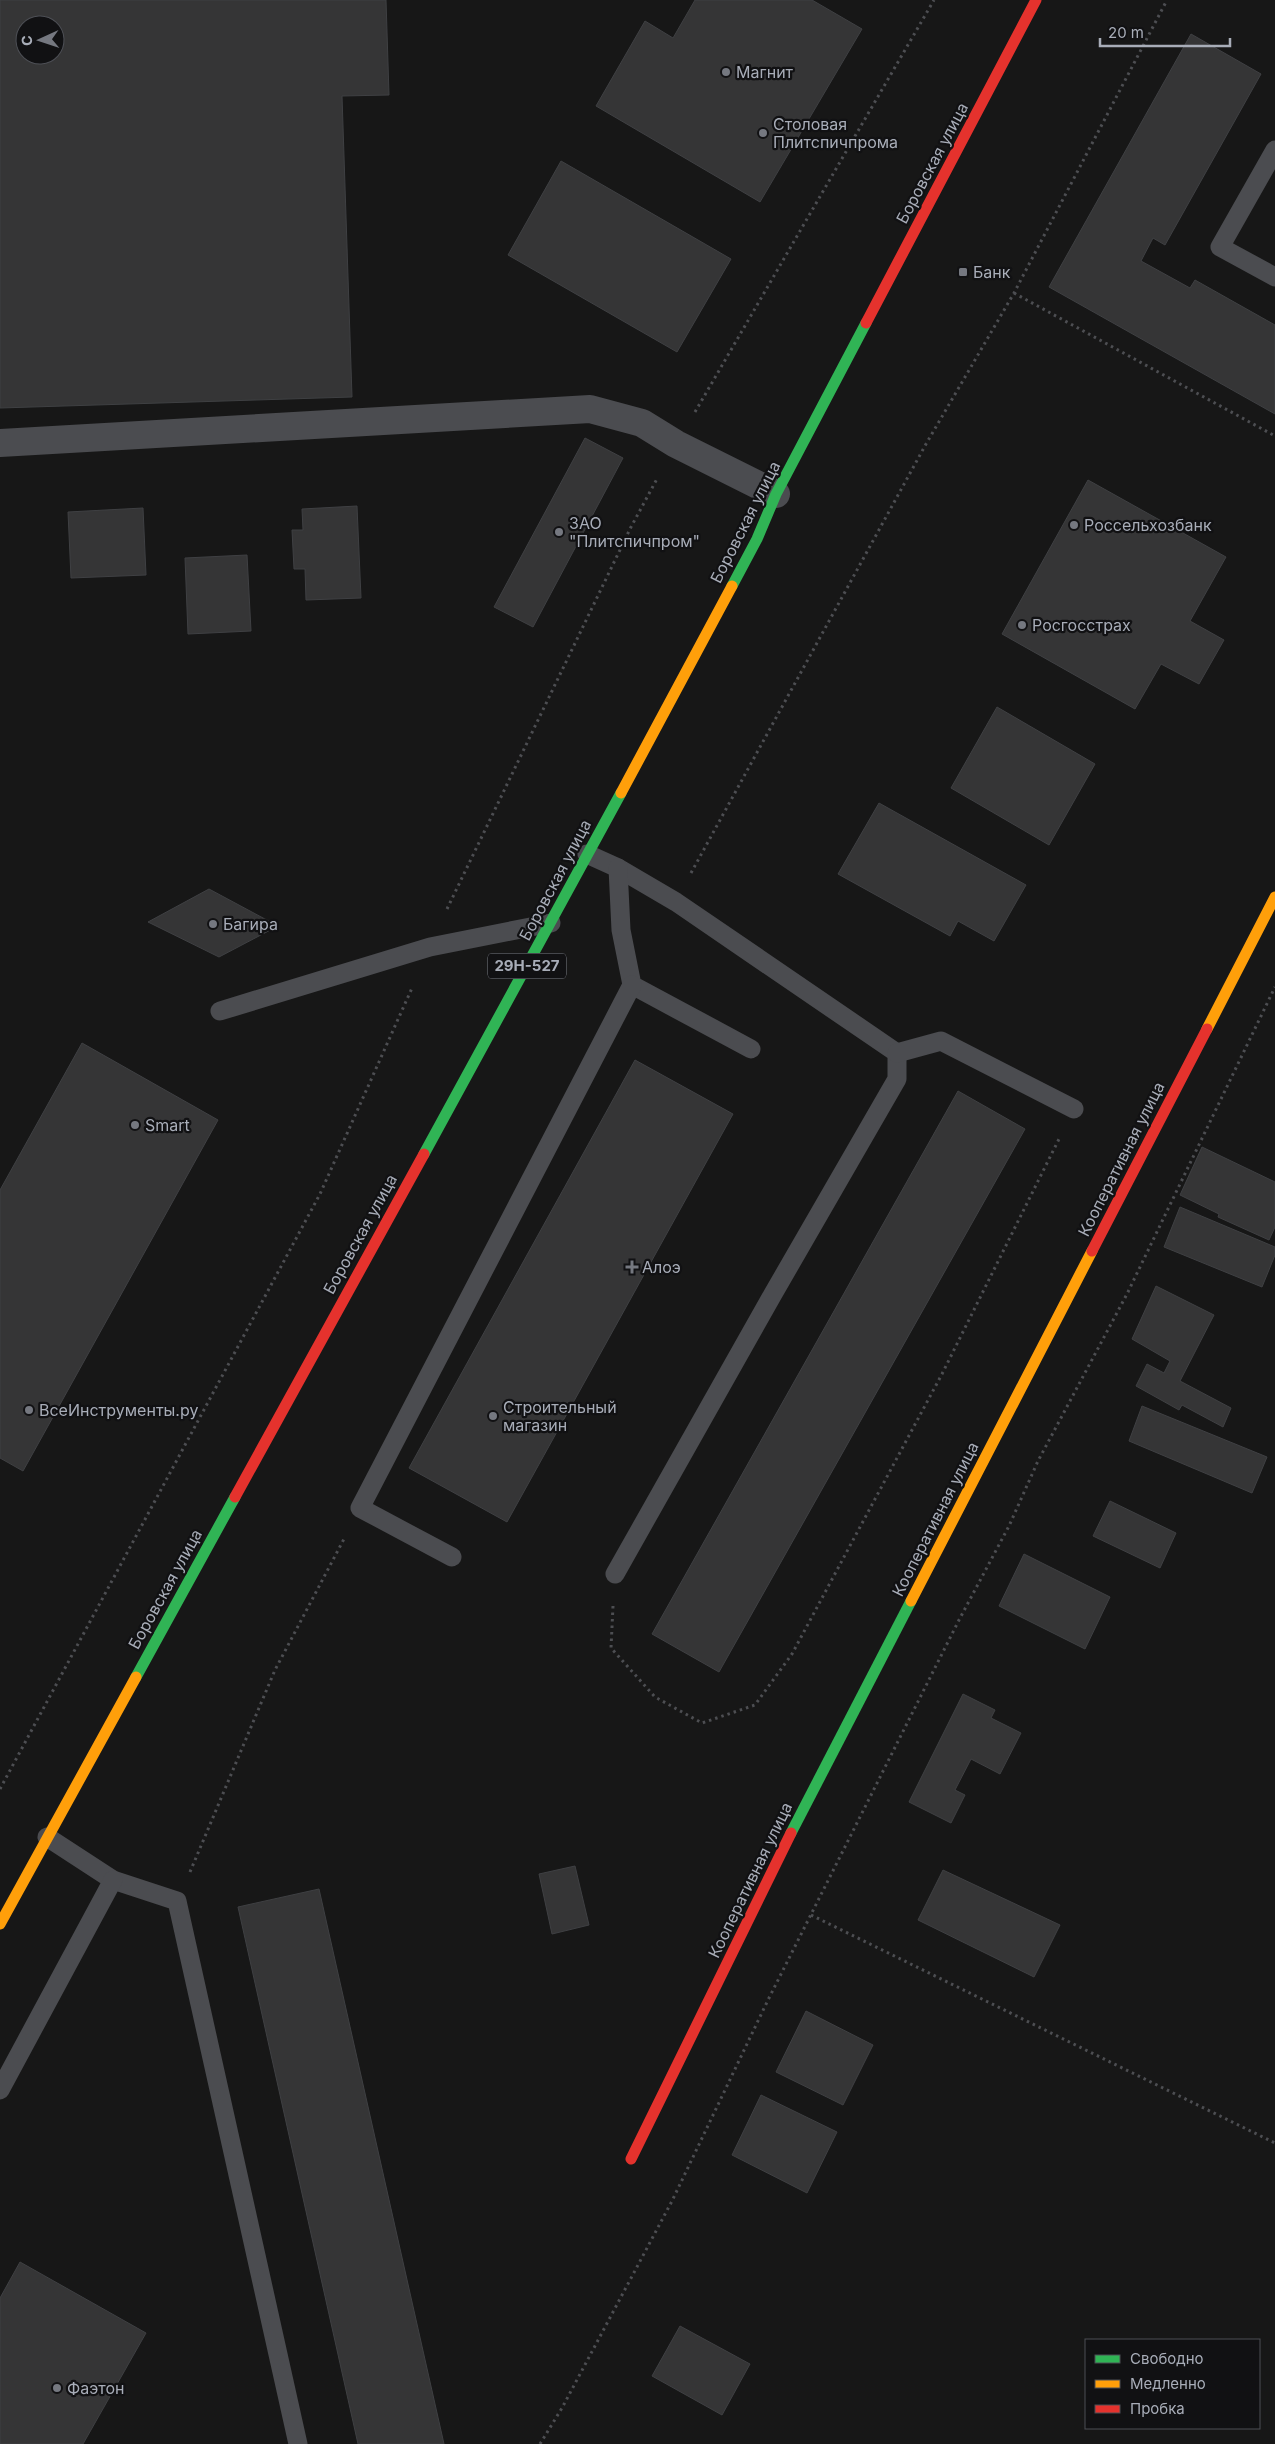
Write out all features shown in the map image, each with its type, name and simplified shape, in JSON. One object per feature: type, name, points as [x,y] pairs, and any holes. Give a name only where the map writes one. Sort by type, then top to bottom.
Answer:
[{"type":"main road","name":"Боровская улица","points":[[0,1924],[551,923],[757,539],[776,494],[1036,0]]},
{"type":"main road","name":"Кооперативная улица","points":[[631,2159],[781,1853],[1275,898]]},
{"type":"street","points":[[0,443],[590,409],[642,423],[676,444],[776,494]]},
{"type":"lane","points":[[1275,150],[1220,247],[1275,277]]},
{"type":"lane","points":[[587,854],[618,868],[676,902],[897,1053],[941,1041],[1074,1109]]},
{"type":"lane","points":[[452,1557],[360,1508],[632,985],[621,930],[618,868]]},
{"type":"lane","points":[[220,1011],[430,947],[551,923]]},
{"type":"lane","points":[[632,985],[751,1049]]},
{"type":"lane","points":[[615,1574],[897,1078],[897,1053]]},
{"type":"lane","points":[[47,1837],[112,1880],[177,1901],[298,2444]]},
{"type":"lane","points":[[0,2090],[112,1880]]},
{"type":"path","points":[[0,1789],[320,1194],[430,947],[631,527],[676,444],[934,0]]},
{"type":"path","points":[[676,902],[926,444],[1014,293],[1167,0]]},
{"type":"path","points":[[1014,293],[1275,436]]},
{"type":"path","points":[[540,2444],[672,2200],[811,1916],[955,1629],[1009,1526],[1038,1462],[1127,1294],[1275,987]]},
{"type":"path","points":[[615,1574],[611,1648],[655,1697],[702,1723],[755,1705],[802,1637],[942,1374],[1074,1109]]},
{"type":"path","points":[[177,1901],[275,1670],[360,1508]]},
{"type":"path","points":[[811,1916],[1275,2143]]},
{"type":"building","points":[[0,0],[386,0],[389,95],[342,96],[352,397],[0,408]]},
{"type":"building","name":"Магнит","points":[[695,0],[812,0],[862,29],[760,202],[596,106],[645,21],[673,38]]},
{"type":"building","points":[[1191,34],[1261,74],[1165,245],[1153,238],[1141,261],[1190,288],[1195,280],[1275,325],[1275,414],[1049,287]]},
{"type":"building","points":[[561,161],[731,259],[677,352],[508,255]]},
{"type":"building","name":"ЗАО \"Плитспичпром\"","points":[[585,438],[623,458],[533,627],[494,607]]},
{"type":"building","points":[[1088,480],[1226,557],[1190,621],[1224,640],[1199,684],[1161,664],[1135,709],[1002,634]]},
{"type":"building","points":[[357,506],[361,598],[306,600],[305,569],[294,569],[292,530],[303,530],[302,509]]},
{"type":"building","points":[[143,508],[146,575],[71,578],[68,512]]},
{"type":"building","points":[[247,555],[251,631],[188,634],[185,558]]},
{"type":"building","points":[[997,707],[1095,764],[1049,845],[951,788]]},
{"type":"building","points":[[879,803],[1026,885],[994,941],[958,921],[950,936],[838,874]]},
{"type":"building","name":"Багира","points":[[209,889],[278,926],[219,957],[148,922]]},
{"type":"building","points":[[82,1043],[218,1120],[23,1471],[0,1458],[0,1190]]},
{"type":"building","points":[[635,1060],[733,1114],[507,1522],[409,1468]]},
{"type":"building","points":[[958,1091],[1025,1129],[719,1672],[652,1634]]},
{"type":"building","points":[[1202,1147],[1275,1182],[1275,1227],[1269,1240],[1218,1217],[1219,1214],[1180,1195]]},
{"type":"building","points":[[1180,1207],[1275,1247],[1275,1255],[1262,1287],[1164,1247]]},
{"type":"building","points":[[1156,1286],[1214,1315],[1180,1381],[1231,1408],[1223,1427],[1182,1405],[1179,1410],[1136,1386],[1147,1364],[1164,1373],[1170,1361],[1132,1339]]},
{"type":"building","points":[[1142,1406],[1267,1457],[1252,1493],[1129,1441]]},
{"type":"building","points":[[1110,1501],[1176,1533],[1160,1568],[1093,1536]]},
{"type":"building","points":[[1024,1554],[1110,1597],[1085,1649],[999,1606]]},
{"type":"building","points":[[963,1694],[995,1710],[991,1718],[1021,1733],[1000,1774],[971,1759],[955,1790],[965,1795],[951,1823],[909,1802]]},
{"type":"building","points":[[575,1866],[589,1925],[552,1934],[539,1874]]},
{"type":"building","points":[[943,1870],[1060,1925],[1034,1977],[918,1920]]},
{"type":"building","points":[[319,1889],[444,2444],[358,2444],[238,1907]]},
{"type":"building","points":[[806,2011],[873,2045],[843,2105],[776,2072]]},
{"type":"building","points":[[761,2095],[837,2132],[807,2193],[732,2155]]},
{"type":"building","name":"Фаэтон","points":[[20,2262],[146,2333],[83,2444],[0,2444],[0,2298]]},
{"type":"building","points":[[680,2326],[750,2364],[722,2415],[652,2376]]},
{"type":"traffic: fast","points":[[732,586],[757,539],[776,494],[866,323]]},
{"type":"traffic: fast","points":[[424,1154],[621,793]]},
{"type":"traffic: fast","points":[[136,1677],[235,1497]]},
{"type":"traffic: fast","points":[[791,1833],[911,1601]]},
{"type":"traffic: slow","points":[[621,793],[732,586]]},
{"type":"traffic: slow","points":[[1207,1029],[1275,897]]},
{"type":"traffic: slow","points":[[911,1601],[1092,1251]]},
{"type":"traffic: slow","points":[[0,1924],[136,1677]]},
{"type":"traffic: jam","points":[[866,323],[1036,0]]},
{"type":"traffic: jam","points":[[1092,1251],[1207,1029]]},
{"type":"traffic: jam","points":[[235,1497],[424,1154]]},
{"type":"traffic: jam","points":[[631,2159],[791,1833]]},
{"type":"place","name":"Магнит","points":[[726,72]]},
{"type":"place","name":"Столовая Плитспичпрома","points":[[763,133]]},
{"type":"place","name":"Банк","points":[[963,272]]},
{"type":"place","name":"Россельхозбанк","points":[[1074,525]]},
{"type":"place","name":"ЗАО \"Плитспичпром\"","points":[[559,532]]},
{"type":"place","name":"Росгосстрах","points":[[1022,625]]},
{"type":"place","name":"Багира","points":[[213,924]]},
{"type":"place","name":"Smart","points":[[135,1125]]},
{"type":"place","name":"Алоэ","points":[[632,1267]]},
{"type":"place","name":"ВсеИнструменты.ру","points":[[29,1410]]},
{"type":"place","name":"Строительный магазин","points":[[493,1416]]},
{"type":"place","name":"Фаэтон","points":[[57,2388]]}]
